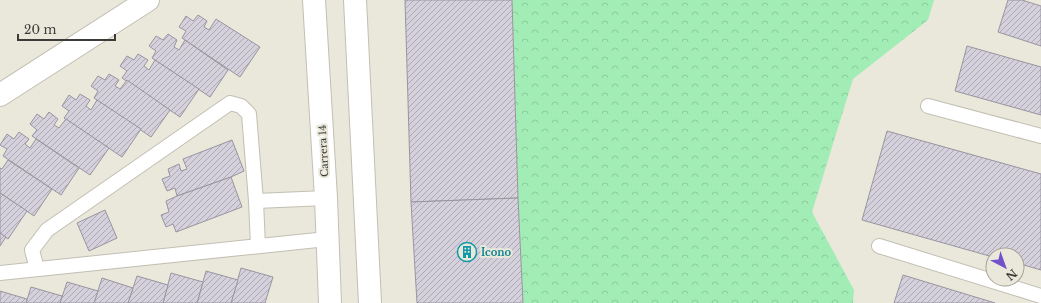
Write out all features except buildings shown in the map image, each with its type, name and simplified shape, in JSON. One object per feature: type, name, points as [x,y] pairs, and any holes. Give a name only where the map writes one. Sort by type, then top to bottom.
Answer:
[{"type":"main road","points":[[0,96],[148,0]]},
{"type":"main road","name":"Carrera 14","points":[[314,0],[326,198],[330,303]]},
{"type":"main road","points":[[355,0],[370,303]]},
{"type":"lane","points":[[37,269],[32,250],[47,230],[230,103],[241,106],[248,114],[256,201],[258,246]]},
{"type":"lane","points":[[928,106],[1041,136]]},
{"type":"lane","points":[[256,201],[326,198]]},
{"type":"lane","points":[[0,273],[327,239]]},
{"type":"lane","points":[[879,246],[1041,296]]},
{"type":"green space","points":[[512,0],[934,0],[928,20],[853,79],[812,212],[854,290],[853,303],[523,303]]},
{"type":"place","name":"Icono","points":[[467,252]]}]
